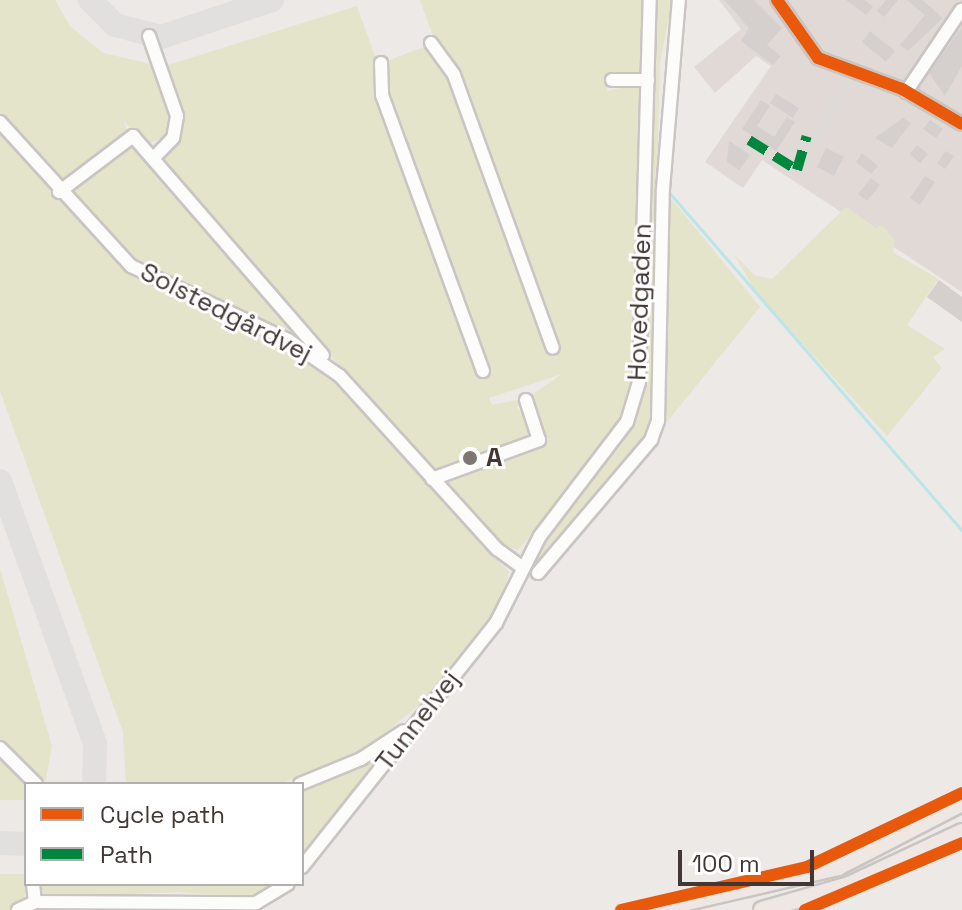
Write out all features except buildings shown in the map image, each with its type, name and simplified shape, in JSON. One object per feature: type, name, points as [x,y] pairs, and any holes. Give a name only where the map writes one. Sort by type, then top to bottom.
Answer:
[{"type":"main road","points":[[653,910],[698,907],[838,867],[962,803]]},
{"type":"main road","points":[[762,910],[849,885],[962,832]]},
{"type":"street","name":"Hovedgaden","points":[[523,568],[616,441],[634,404],[650,0]]},
{"type":"street","points":[[538,573],[651,440],[658,421],[664,160],[679,0]]},
{"type":"street","points":[[777,0],[818,58],[906,92],[962,124]]},
{"type":"street","points":[[906,92],[962,11],[949,0]]},
{"type":"street","points":[[149,36],[177,116],[173,138],[154,158]]},
{"type":"street","points":[[431,43],[454,75],[553,348]]},
{"type":"street","points":[[381,63],[382,95],[483,371]]},
{"type":"street","points":[[612,80],[648,80]]},
{"type":"street","name":"Solstedgårdvej","points":[[0,122],[59,192],[139,272],[288,340],[340,376],[432,479],[523,568]]},
{"type":"street","points":[[59,192],[122,138],[133,136],[340,376]]},
{"type":"street","points":[[432,479],[539,440],[526,400]]},
{"type":"street","name":"Tunnelvej","points":[[304,864],[410,727],[496,623],[523,568]]},
{"type":"street","points":[[304,782],[361,759],[410,727]]},
{"type":"street","points":[[0,748],[34,782]]},
{"type":"street","points":[[33,886],[35,902]]},
{"type":"street","points":[[18,910],[35,902],[256,903],[285,886]]},
{"type":"shaded area","points":[[719,0],[962,0],[962,292],[762,160],[743,188],[705,162],[771,66],[756,56],[715,93],[694,67],[741,29]]},
{"type":"shaded area","points":[[843,76],[853,80],[823,139],[813,134]]},
{"type":"green space","points":[[0,0],[55,0],[70,26],[103,53],[160,66],[173,110],[169,135],[145,145],[124,121],[128,134],[64,185],[0,117]]},
{"type":"green space","points":[[420,0],[642,0],[643,79],[609,78],[607,91],[643,83],[629,401],[614,438],[518,550],[497,543],[439,482],[542,441],[527,398],[562,374],[489,398],[492,405],[522,399],[517,408],[530,419],[531,440],[433,473],[160,160],[180,122],[168,65],[357,6],[377,62],[379,96],[478,373],[485,371],[385,88],[384,62],[429,45],[451,76],[547,348],[556,347],[458,75],[435,42]]},
{"type":"green space","points":[[653,0],[672,0],[660,63],[650,428],[531,573],[533,581],[527,575],[548,534],[635,416]]},
{"type":"green space","points":[[0,129],[112,256],[183,300],[289,345],[332,375],[509,572],[498,610],[428,698],[359,754],[284,782],[126,782],[123,732],[0,391]]},
{"type":"green space","points":[[133,139],[317,352],[137,265],[63,192]]},
{"type":"green space","points":[[669,196],[760,307],[658,433],[663,410]]},
{"type":"green space","points":[[846,207],[876,228],[882,225],[895,240],[893,252],[938,279],[907,325],[945,349],[933,357],[942,368],[887,436],[755,291],[734,254],[754,275],[772,279]]},
{"type":"green space","points":[[0,569],[52,746],[45,782],[0,744]]},
{"type":"green space","points":[[393,742],[304,857],[304,787]]},
{"type":"green space","points":[[0,752],[30,782],[24,782],[24,800],[0,800]]},
{"type":"green space","points":[[0,874],[24,874],[24,886],[27,886],[23,900],[9,910],[0,910]]},
{"type":"green space","points":[[38,886],[277,886],[254,898],[179,892],[43,898]]},
{"type":"waterway","points":[[667,190],[962,530]]},
{"type":"taxiway","points":[[90,0],[115,25],[161,37],[272,0]]},
{"type":"taxiway","points":[[0,481],[95,744],[94,782]]},
{"type":"taxiway","points":[[0,843],[24,844]]},
{"type":"marked path","points":[[749,140],[797,170],[807,136]]},
{"type":"cycle path","points":[[777,0],[818,58],[902,89],[962,124]]},
{"type":"cycle path","points":[[621,910],[807,867],[962,793]]},
{"type":"cycle path","points":[[805,910],[962,843]]},
{"type":"place","name":"A","points":[[470,458]]}]
